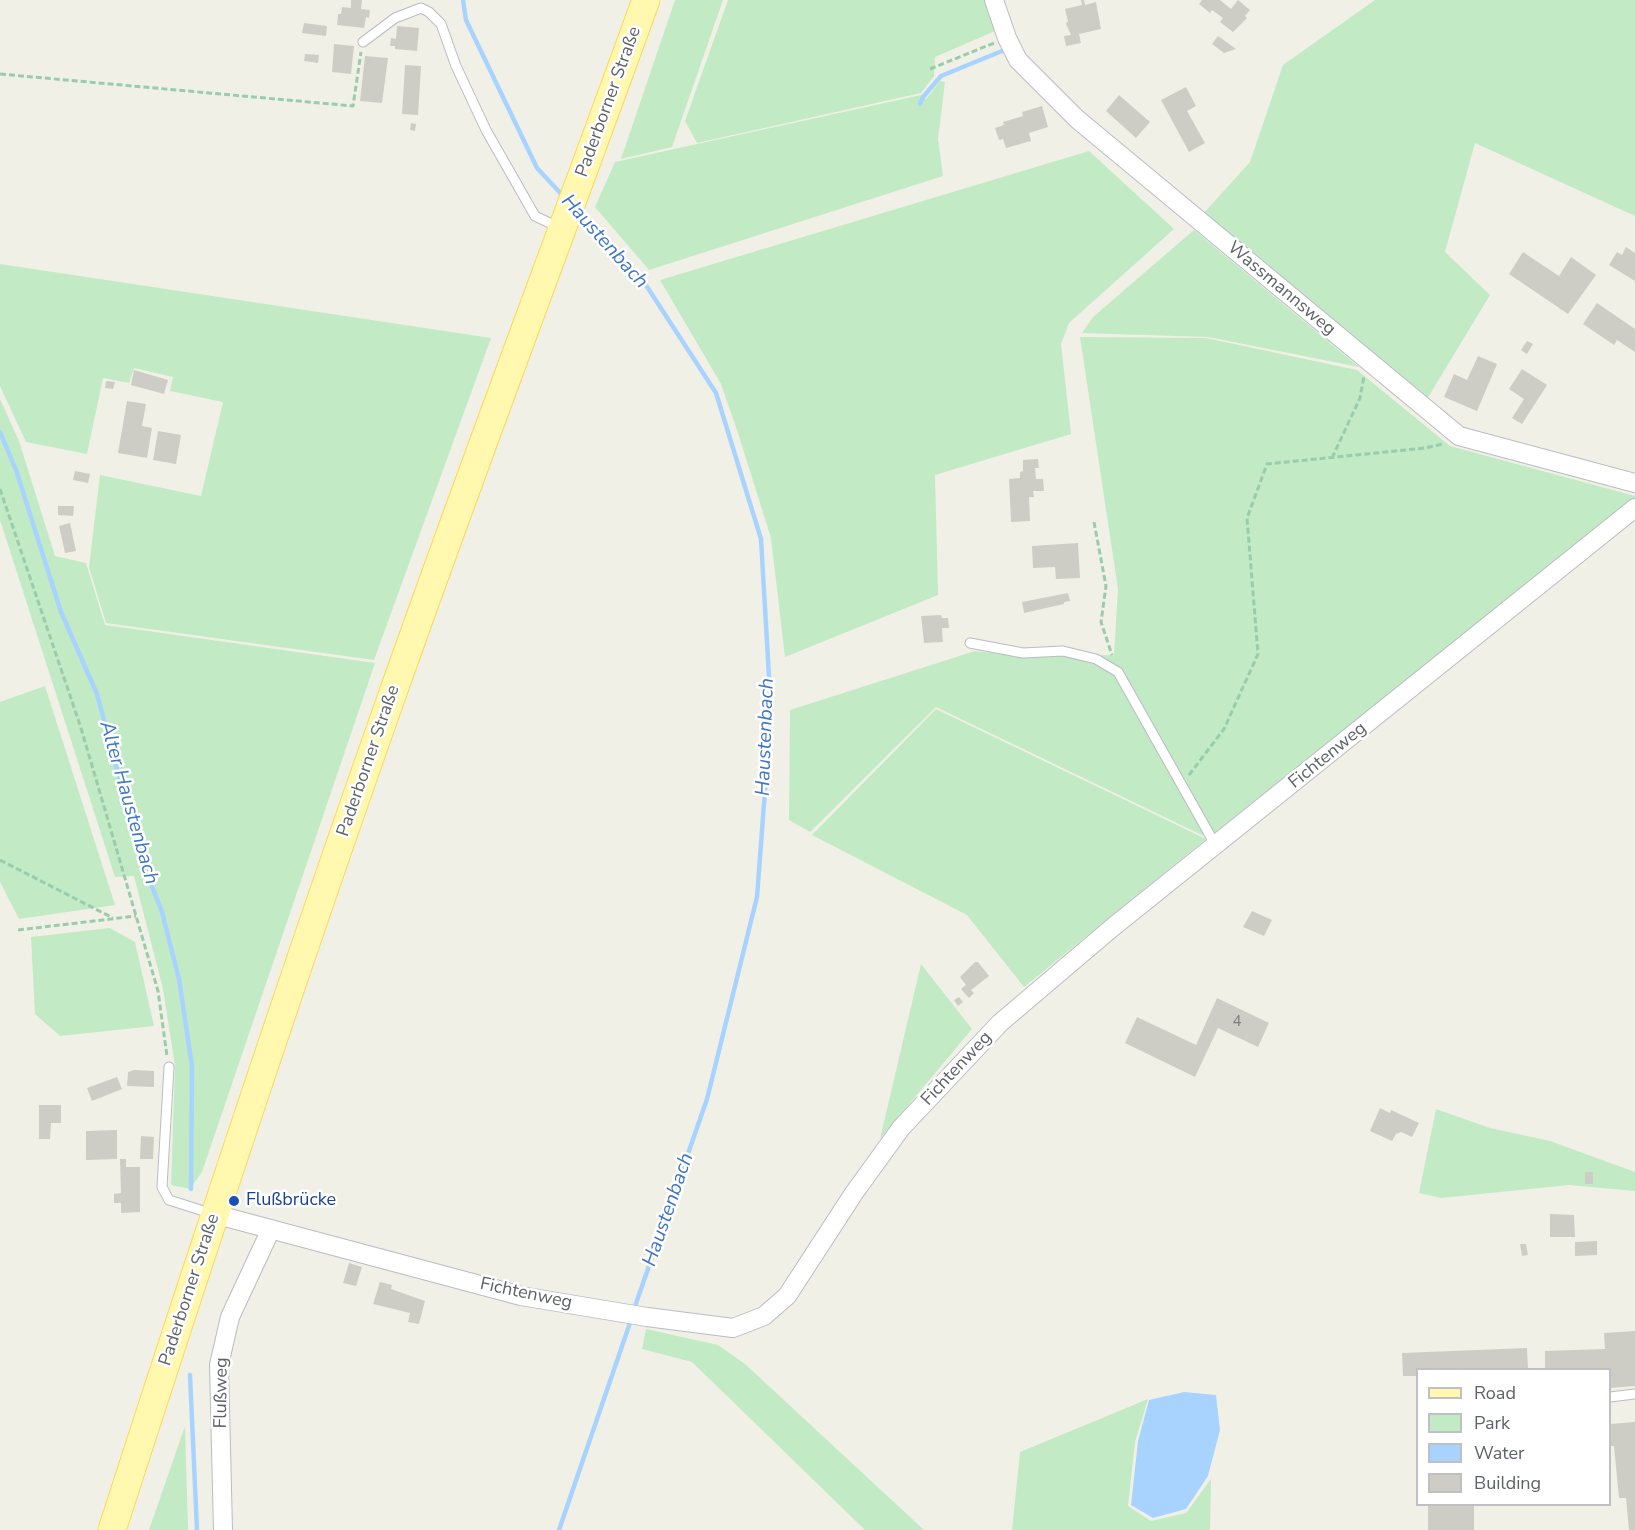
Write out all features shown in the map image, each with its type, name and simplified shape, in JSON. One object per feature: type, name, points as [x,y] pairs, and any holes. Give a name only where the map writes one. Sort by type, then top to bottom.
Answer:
[{"type":"main road","name":"Paderborner Straße","points":[[112,1530],[214,1214],[387,707],[491,417],[646,0]]},
{"type":"street","name":"Wassmannsweg","points":[[994,0],[1007,38],[1018,60],[1077,119],[1459,436],[1635,483]]},
{"type":"street","name":"Fichtenweg","points":[[214,1214],[521,1296],[647,1317],[733,1328],[764,1316],[787,1296],[854,1193],[900,1128],[1000,1023],[1113,927],[1635,508]]},
{"type":"street","name":"Flußweg","points":[[223,1530],[219,1365],[230,1317],[271,1229]]},
{"type":"lane","points":[[363,42],[395,18],[421,8],[429,12],[441,24],[456,66],[486,130],[535,216],[563,227]]},
{"type":"lane","points":[[970,643],[1023,653],[1063,651],[1096,659],[1118,672],[1216,846]]},
{"type":"lane","points":[[169,1067],[162,1187],[170,1200],[214,1214]]},
{"type":"lane","points":[[1611,1397],[1635,1394]]},
{"type":"path","points":[[930,69],[1007,38]]},
{"type":"path","points":[[0,74],[352,106],[363,42]]},
{"type":"path","points":[[1332,458],[1360,398],[1366,360]]},
{"type":"path","points":[[1179,782],[1191,774],[1224,729],[1257,654],[1247,518],[1267,464],[1425,448],[1469,439]]},
{"type":"path","points":[[0,489],[81,728],[158,991],[169,1067]]},
{"type":"path","points":[[1094,522],[1106,586],[1101,622],[1118,672]]},
{"type":"path","points":[[0,860],[113,918]]},
{"type":"path","points":[[18,930],[136,916]]},
{"type":"green space","points":[[675,0],[723,0],[672,147],[621,159]]},
{"type":"green space","points":[[728,0],[985,0],[995,31],[935,57],[934,76],[921,93],[697,143],[685,121]]},
{"type":"green space","points":[[1375,0],[1635,0],[1635,216],[1475,143],[1445,252],[1490,295],[1427,399],[1203,214],[1250,162],[1283,65]]},
{"type":"green space","points":[[940,81],[945,82],[938,139],[943,176],[649,270],[595,207],[615,162],[921,95],[926,99]]},
{"type":"green space","points":[[1089,151],[1174,229],[1069,323],[1061,344],[1071,434],[935,475],[938,595],[785,657],[771,538],[738,433],[721,384],[660,280]]},
{"type":"green space","points":[[1194,230],[1359,367],[1208,337],[1082,333],[1093,317]]},
{"type":"green space","points":[[0,264],[491,338],[374,660],[106,623],[89,567],[100,475],[201,496],[223,402],[170,391],[173,377],[134,368],[129,383],[103,378],[87,454],[26,442],[0,386]]},
{"type":"green space","points":[[1080,337],[1206,338],[1357,370],[1450,446],[1635,496],[1635,498],[1208,838],[936,707],[810,832],[789,820],[790,710],[975,651],[1024,656],[1114,655],[1118,589]]},
{"type":"green space","points":[[0,399],[19,441],[55,556],[86,563],[105,625],[375,663],[202,1172],[190,1189],[171,1185],[175,1066],[163,989],[134,876],[115,877],[0,520]]},
{"type":"green space","points":[[45,686],[115,905],[19,919],[0,882],[0,702]]},
{"type":"green space","points":[[936,709],[1206,839],[1024,987],[967,915],[812,835]]},
{"type":"green space","points":[[110,928],[135,942],[154,1026],[60,1036],[35,1014],[31,937]]},
{"type":"green space","points":[[921,964],[972,1029],[880,1139]]},
{"type":"green space","points":[[1436,1109],[1490,1128],[1550,1141],[1635,1172],[1635,1191],[1569,1185],[1441,1198],[1419,1193]]},
{"type":"green space","points":[[646,1329],[718,1345],[745,1364],[924,1530],[865,1530],[692,1362],[642,1349]]},
{"type":"green space","points":[[1148,1399],[1135,1442],[1128,1506],[1151,1521],[1186,1513],[1211,1479],[1210,1530],[1012,1530],[1020,1452]]},
{"type":"green space","points":[[185,1426],[188,1530],[149,1530]]},
{"type":"water","points":[[1184,1392],[1216,1395],[1220,1430],[1208,1476],[1186,1509],[1153,1518],[1131,1505],[1138,1441],[1149,1400]]},
{"type":"building","points":[[351,0],[362,0],[361,9],[370,10],[364,28],[337,25],[338,14],[341,14],[342,7],[351,8]]},
{"type":"building","points":[[1081,0],[1084,0],[1085,5],[1096,2],[1101,29],[1079,34],[1081,43],[1066,46],[1064,36],[1071,35],[1066,24],[1068,21],[1065,9],[1082,5]]},
{"type":"building","points":[[1202,0],[1220,0],[1231,9],[1238,0],[1250,10],[1245,16],[1247,18],[1233,32],[1220,22],[1223,18],[1212,10],[1210,13],[1199,4]]},
{"type":"building","points":[[304,23],[327,26],[326,36],[302,33]]},
{"type":"building","points":[[397,26],[419,28],[417,51],[395,49],[395,46],[390,46],[391,38],[396,39]]},
{"type":"building","points":[[1218,36],[1236,49],[1224,53],[1212,44]]},
{"type":"building","points":[[334,44],[354,46],[351,74],[332,72]]},
{"type":"building","points":[[305,54],[319,55],[318,63],[304,61]]},
{"type":"building","points":[[365,56],[388,58],[382,103],[360,101]]},
{"type":"building","points":[[405,65],[421,66],[418,115],[402,114]]},
{"type":"building","points":[[1186,87],[1196,106],[1187,111],[1205,143],[1189,152],[1161,100]]},
{"type":"building","points":[[1119,95],[1150,122],[1136,138],[1106,111]]},
{"type":"building","points":[[1042,106],[1048,127],[1029,133],[1031,141],[1006,148],[1003,139],[999,140],[995,128],[1004,125],[1003,122],[1023,116],[1022,112]]},
{"type":"building","points":[[411,123],[416,124],[415,131],[410,130]]},
{"type":"building","points":[[1626,247],[1635,253],[1635,281],[1609,265],[1617,252],[1622,255]]},
{"type":"building","points":[[1523,252],[1559,276],[1571,257],[1596,275],[1568,314],[1509,274]]},
{"type":"building","points":[[1597,303],[1635,329],[1635,352],[1617,340],[1614,345],[1583,324]]},
{"type":"building","points":[[1527,341],[1533,344],[1527,354],[1521,350]]},
{"type":"building","points":[[1478,356],[1497,364],[1477,411],[1444,397],[1454,374],[1467,380]]},
{"type":"building","points":[[1522,369],[1547,385],[1522,424],[1512,418],[1524,399],[1509,389]]},
{"type":"building","points":[[134,370],[168,380],[164,394],[131,385]]},
{"type":"building","points":[[106,381],[115,382],[113,389],[105,388]]},
{"type":"building","points":[[127,401],[146,404],[142,426],[152,428],[147,458],[118,453]]},
{"type":"building","points":[[158,431],[181,435],[176,464],[153,460]]},
{"type":"building","points":[[1038,459],[1039,468],[1035,468],[1036,479],[1043,479],[1044,491],[1033,491],[1034,497],[1029,497],[1030,521],[1011,522],[1009,479],[1020,478],[1020,472],[1023,471],[1023,460]]},
{"type":"building","points":[[75,471],[90,474],[88,483],[73,480]]},
{"type":"building","points":[[58,506],[74,506],[73,516],[58,515]]},
{"type":"building","points":[[70,523],[76,551],[65,553],[59,526]]},
{"type":"building","points":[[1078,543],[1080,578],[1056,579],[1055,567],[1033,568],[1032,546]]},
{"type":"building","points":[[1068,593],[1070,601],[1064,604],[1024,613],[1022,602]]},
{"type":"building","points":[[941,615],[942,618],[948,618],[949,628],[942,628],[943,642],[924,643],[921,616]]},
{"type":"building","points":[[1252,911],[1272,920],[1264,936],[1243,927]]},
{"type":"building","points":[[975,962],[978,962],[989,976],[971,990],[974,993],[969,998],[961,989],[966,985],[960,977]]},
{"type":"building","points":[[959,997],[963,1002],[958,1006],[954,1000]]},
{"type":"building","points":[[1217,998],[1269,1023],[1258,1047],[1218,1028],[1195,1077],[1125,1043],[1137,1017],[1196,1045]]},
{"type":"building","points":[[154,1071],[154,1087],[127,1086],[128,1072]]},
{"type":"building","points":[[117,1077],[122,1089],[92,1101],[87,1088]]},
{"type":"building","points":[[39,1105],[61,1105],[61,1123],[51,1123],[50,1139],[39,1139]]},
{"type":"building","points":[[1380,1108],[1390,1113],[1391,1110],[1419,1123],[1412,1137],[1401,1132],[1396,1134],[1392,1141],[1370,1131]]},
{"type":"building","points":[[117,1130],[117,1159],[86,1160],[86,1131]]},
{"type":"building","points":[[141,1136],[154,1137],[153,1159],[140,1159]]},
{"type":"building","points":[[120,1159],[126,1159],[126,1167],[140,1167],[140,1212],[121,1213],[121,1203],[114,1203],[114,1194],[121,1193]]},
{"type":"building","points":[[1585,1172],[1593,1172],[1593,1184],[1585,1184]]},
{"type":"building","points":[[1550,1214],[1574,1215],[1575,1237],[1550,1237]]},
{"type":"building","points":[[1597,1241],[1597,1255],[1575,1256],[1575,1242]]},
{"type":"building","points":[[1520,1244],[1526,1244],[1528,1255],[1522,1256]]},
{"type":"building","points":[[349,1263],[362,1267],[356,1286],[343,1283]]},
{"type":"building","points":[[380,1282],[392,1285],[391,1289],[425,1301],[419,1324],[408,1322],[410,1313],[373,1304]]},
{"type":"building","points":[[1635,1331],[1635,1386],[1611,1388],[1611,1368],[1545,1368],[1545,1351],[1605,1349],[1604,1333]]},
{"type":"building","points":[[1527,1348],[1528,1368],[1416,1368],[1416,1376],[1403,1376],[1402,1353]]},
{"type":"building","points":[[1635,1422],[1635,1530],[1629,1530],[1626,1498],[1619,1498],[1614,1446],[1611,1446],[1611,1424]]},
{"type":"building","points":[[1428,1506],[1474,1506],[1474,1530],[1428,1530]]},
{"type":"waterway","name":"Haustenbach","points":[[463,0],[466,20],[537,168],[564,197]]},
{"type":"waterway","points":[[920,104],[923,97],[941,76],[1002,51]]},
{"type":"waterway","name":"Haustenbach","points":[[578,212],[642,279],[716,393],[761,539],[771,711],[757,897],[707,1099],[633,1312]]},
{"type":"waterway","name":"Alter Haustenbach","points":[[0,432],[16,470],[61,612],[97,694],[140,856],[162,912],[179,979],[192,1066],[191,1189]]},
{"type":"waterway","name":"Haustenbach","points":[[559,1530],[631,1320]]},
{"type":"waterway","name":"Alter Haustenbach","points":[[190,1375],[197,1530]]},
{"type":"place","name":"Flußbrücke","points":[[234,1201]]}]
